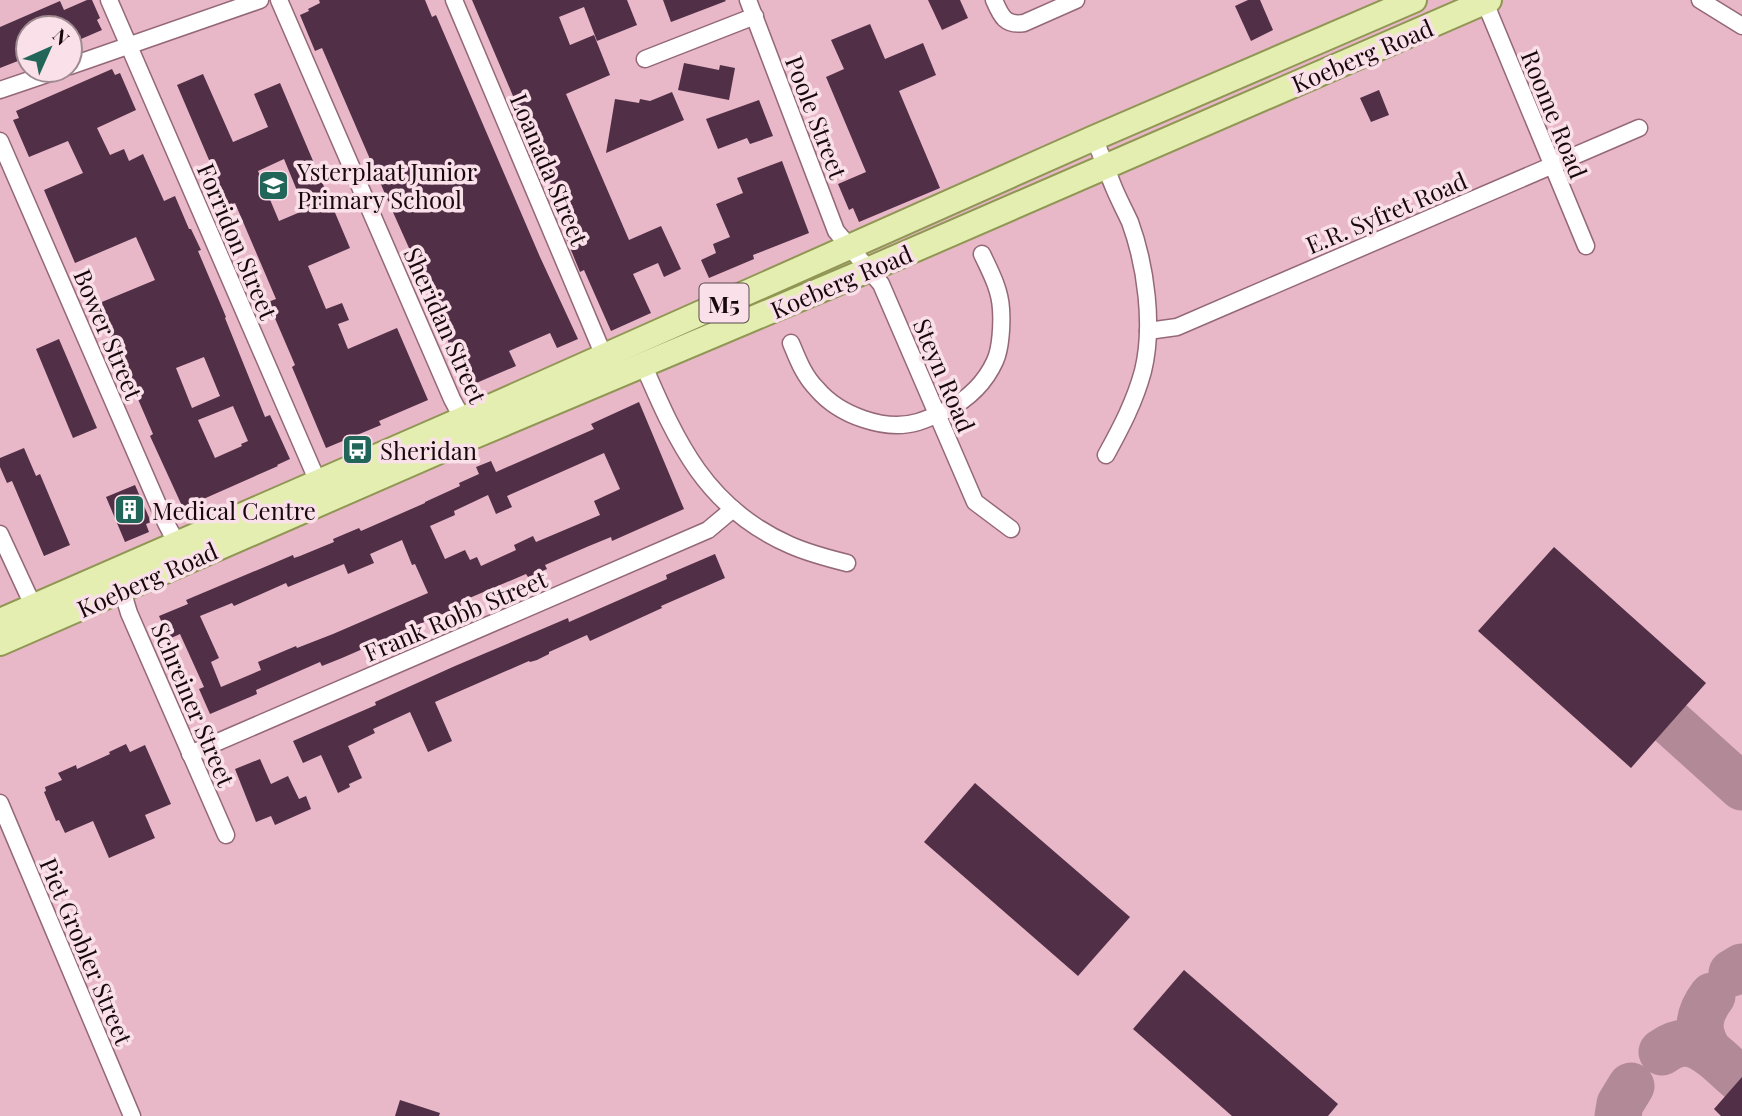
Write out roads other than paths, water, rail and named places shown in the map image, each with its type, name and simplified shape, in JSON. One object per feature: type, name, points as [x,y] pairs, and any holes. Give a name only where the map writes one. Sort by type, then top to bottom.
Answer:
[{"type":"main road","name":"Koeberg Road","points":[[467,428],[604,356],[1094,138],[1414,0]]},
{"type":"main road","name":"Koeberg Road","points":[[0,621],[38,615],[122,590],[321,492],[467,428],[643,365],[1486,1]]},
{"type":"main road","name":"Koeberg Road","points":[[0,643],[38,615],[177,544],[321,492]]},
{"type":"street","name":"Forridon Street","points":[[109,0],[321,492]]},
{"type":"street","points":[[84,61],[260,0]]},
{"type":"street","name":"Sheridan Street","points":[[279,0],[467,428]]},
{"type":"street","name":"Loanada Street","points":[[454,0],[604,356]]},
{"type":"street","name":"Poole Street","points":[[748,0],[836,231],[869,269]]},
{"type":"street","points":[[994,0],[1006,21],[1015,24],[1024,23],[1076,0]]},
{"type":"street","points":[[1700,0],[1742,26]]},
{"type":"street","name":"Roome Road","points":[[1486,1],[1586,246]]},
{"type":"street","points":[[645,60],[755,16]]},
{"type":"street","points":[[0,90],[18,84]]},
{"type":"street","name":"E.R. Syfret Road","points":[[1148,331],[1177,327],[1639,128]]},
{"type":"street","points":[[1094,138],[1130,223],[1138,250],[1144,276],[1148,331],[1144,368],[1138,386],[1106,455]]},
{"type":"street","name":"Bower Street","points":[[0,141],[177,544]]},
{"type":"street","points":[[791,343],[801,368],[817,390],[838,408],[862,419],[889,425],[916,423],[937,415],[964,401],[982,383],[996,360],[1001,307],[995,281],[982,254]]},
{"type":"street","name":"Steyn Road","points":[[869,269],[883,288],[975,502],[1011,529]]},
{"type":"street","points":[[643,365],[669,424],[690,461],[714,491],[762,530],[810,553],[846,563]]},
{"type":"street","name":"Frank Robb Street","points":[[190,754],[708,530],[733,509]]},
{"type":"street","points":[[0,534],[38,615]]},
{"type":"street","name":"Schreiner Street","points":[[122,590],[129,612],[226,835]]},
{"type":"street","name":"Piet Grobler Street","points":[[0,803],[3,820],[132,1116]]},
{"type":"place","name":"Ysterplaat Junior Primary School","points":[[274,185]]},
{"type":"place","name":"Sheridan","points":[[357,450]]},
{"type":"place","name":"Medical Centre","points":[[129,510]]}]
